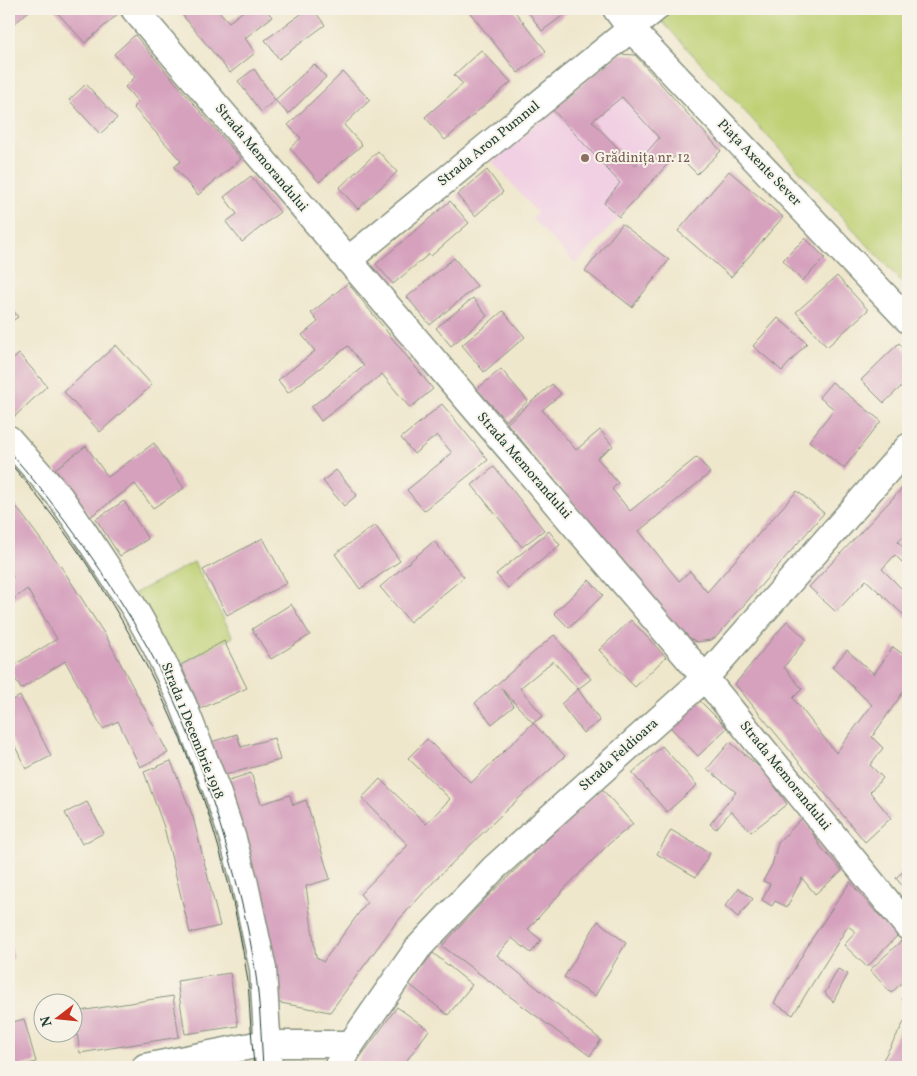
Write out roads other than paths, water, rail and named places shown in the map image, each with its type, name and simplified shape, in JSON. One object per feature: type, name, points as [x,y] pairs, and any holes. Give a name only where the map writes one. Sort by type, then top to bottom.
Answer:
[{"type":"street","name":"Strada Memorandului","points":[[134,9],[705,678],[908,927]]},
{"type":"street","points":[[624,19],[655,9]]},
{"type":"street","name":"Strada Aron Pumnul","points":[[348,260],[624,19]]},
{"type":"street","name":"Piața Axente Sever","points":[[624,19],[908,320]]},
{"type":"street","name":"Strada 1 Decembrie 1918","points":[[9,439],[60,496],[133,606],[152,638],[184,704],[217,791],[244,880],[263,969],[268,1056]]},
{"type":"street","name":"Strada Feldioara","points":[[337,1067],[418,948],[487,875],[705,678],[908,448]]},
{"type":"street","points":[[145,1067],[268,1056],[351,1044]]},
{"type":"tram line","points":[[9,451],[66,521],[101,570],[161,672],[194,748],[228,852],[250,939],[257,981],[263,1067]]},
{"type":"tram line","points":[[9,462],[54,517],[94,575],[131,636],[163,699],[191,764],[214,831],[232,899],[248,980],[254,1067]]},
{"type":"place","name":"Grădinița nr. 12","points":[[585,158]]}]
